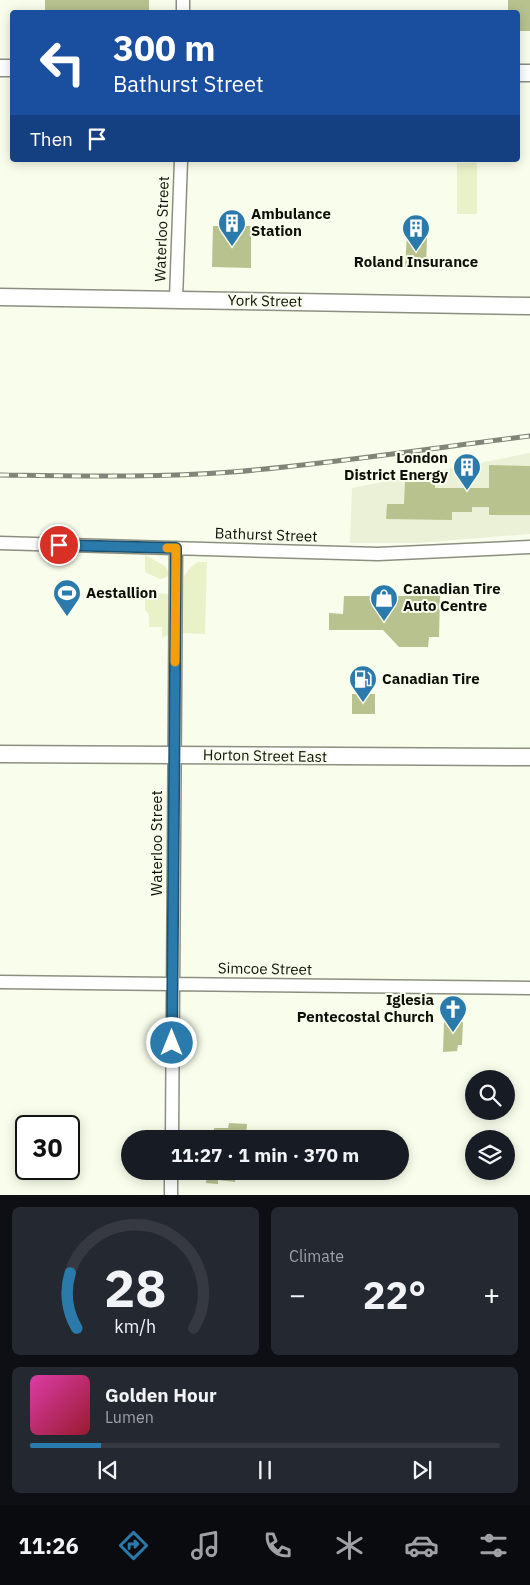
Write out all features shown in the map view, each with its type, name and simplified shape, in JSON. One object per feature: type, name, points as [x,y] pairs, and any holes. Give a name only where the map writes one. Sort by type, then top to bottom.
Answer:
[{"type":"main road","name":"York Street","points":[[0,297],[530,306]]},
{"type":"main road","name":"Horton Street East","points":[[0,754],[530,758]]},
{"type":"street","name":"Waterloo Street","points":[[176,300],[181,162]]},
{"type":"street","name":"Bathurst Street","points":[[0,543],[378,554],[530,547]]},
{"type":"street","name":"Waterloo Street","points":[[172,1130],[176,548]]},
{"type":"street","name":"Simcoe Street","points":[[0,982],[530,988]]},
{"type":"street","points":[[171,1180],[171,1195]]},
{"type":"shaded area","points":[[457,163],[477,163],[477,214],[457,214]]},
{"type":"shaded area","points":[[530,453],[530,534],[417,543],[350,543],[352,488]]},
{"type":"shaded area","points":[[145,555],[165,566],[169,573],[167,577],[160,579],[145,572]]},
{"type":"shaded area","points":[[198,562],[207,562],[205,634],[183,633],[184,576]]},
{"type":"shaded area","points":[[145,592],[169,594],[168,635],[162,638],[162,627],[149,627],[149,614],[145,610]]},
{"type":"building","points":[[45,0],[149,0],[149,10],[45,10]]},
{"type":"building","points":[[508,0],[530,0],[530,31],[520,31],[520,10],[508,10]]},
{"type":"building","name":"Ambulance Station","points":[[213,226],[251,226],[251,268],[212,267]]},
{"type":"building","name":"Roland Insurance","points":[[407,235],[427,237],[426,267],[405,267]]},
{"type":"building","name":"London District Energy","points":[[489,465],[530,466],[530,515],[489,515],[489,507],[472,507],[472,512],[452,512],[452,520],[386,519],[387,504],[404,504],[405,482],[435,482],[435,488],[489,488]]},
{"type":"building","name":"Canadian Tire Auto Centre","points":[[344,596],[440,596],[439,637],[429,637],[428,647],[399,647],[383,630],[329,630],[329,613],[343,614]]},
{"type":"building","name":"Canadian Tire","points":[[352,694],[375,694],[375,714],[352,714]]},
{"type":"building","name":"Iglesia Pentecostal Church","points":[[444,1022],[463,1022],[462,1045],[458,1045],[457,1051],[443,1052]]},
{"type":"building","points":[[229,1123],[247,1124],[247,1130],[214,1130],[214,1128],[228,1128]]},
{"type":"building","points":[[206,1180],[218,1180],[218,1184],[206,1183]]},
{"type":"building","points":[[218,1180],[235,1180],[235,1182]]},
{"type":"railway","points":[[0,475],[145,476],[232,472],[344,460],[530,436]]},
{"type":"slow traffic","points":[[167,548],[176,548],[175,662]]},
{"type":"place","name":"Ambulance Station","points":[[232,247]]},
{"type":"place","name":"Roland Insurance","points":[[416,252]]},
{"type":"place","name":"London District Energy","points":[[467,491]]},
{"type":"place","name":"Aestallion","points":[[67,617]]},
{"type":"place","name":"Canadian Tire Auto Centre","points":[[384,622]]},
{"type":"place","name":"Canadian Tire","points":[[363,703]]},
{"type":"place","name":"Iglesia Pentecostal Church","points":[[453,1033]]},
{"type":"route","points":[[59,545],[176,548],[172,1043]]}]
